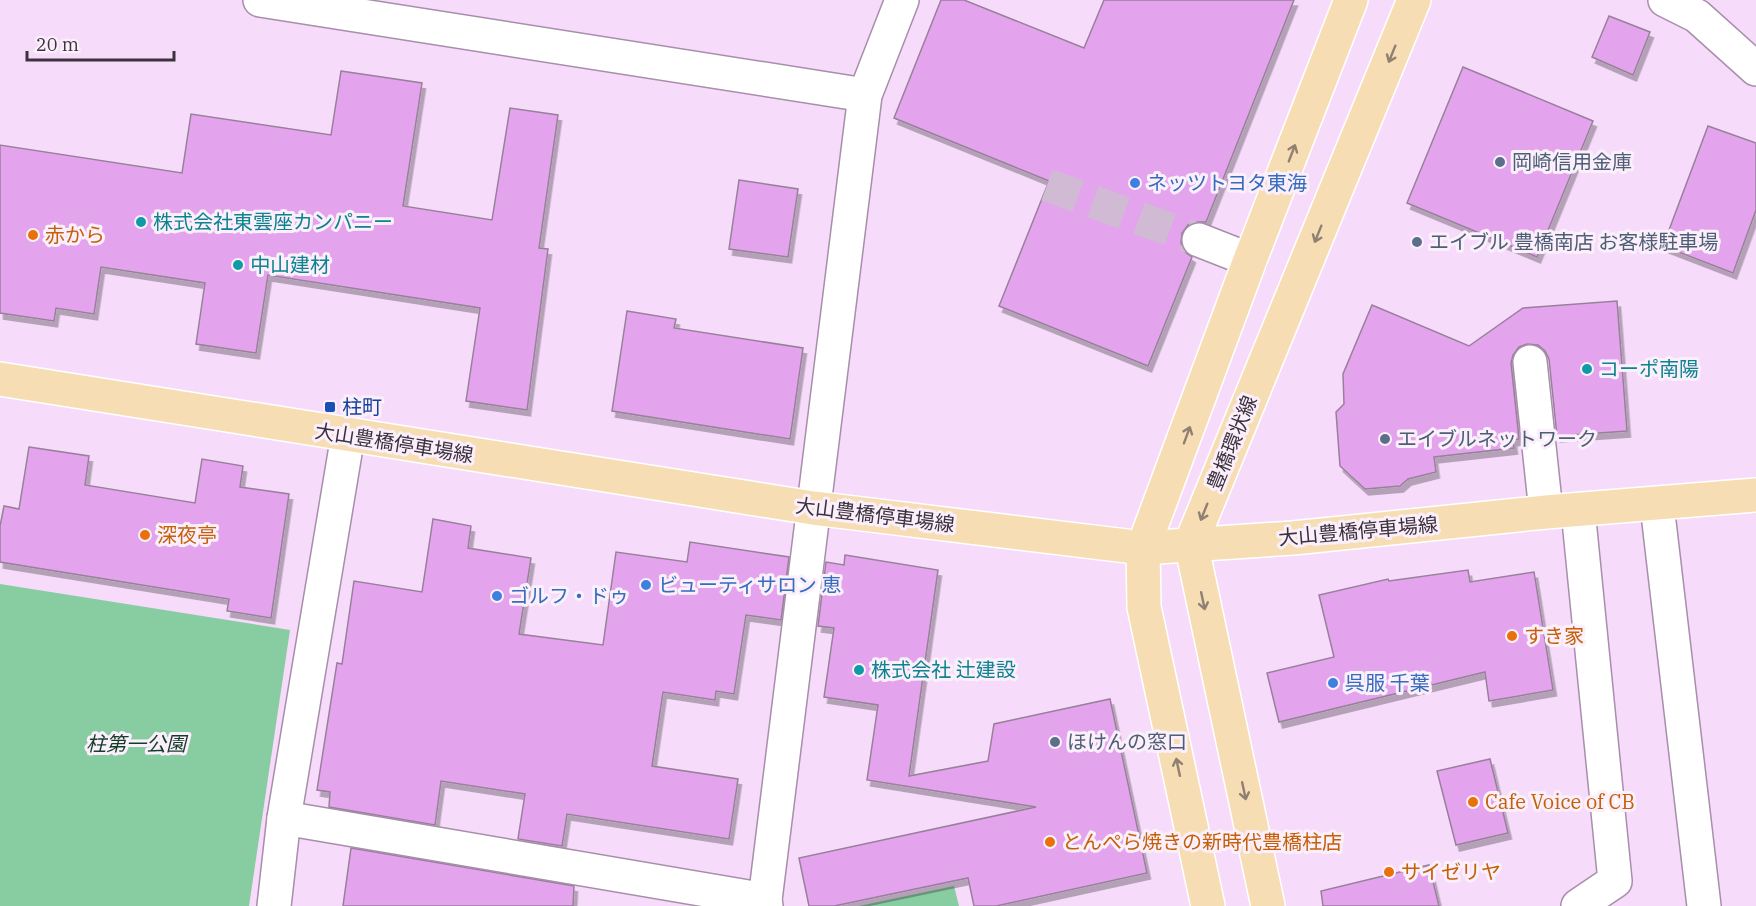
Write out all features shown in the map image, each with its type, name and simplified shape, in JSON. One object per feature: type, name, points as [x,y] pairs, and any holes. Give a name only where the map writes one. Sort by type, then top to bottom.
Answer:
[{"type":"main road","points":[[1208,906],[1144,607],[1143,548],[1250,260],[1351,0]]},
{"type":"main road","name":"豊橋環状線","points":[[1191,543],[1414,0]]},
{"type":"main road","name":"大山豊橋停車場線","points":[[0,380],[813,508],[1143,548],[1293,538],[1562,511],[1657,505],[1756,495]]},
{"type":"main road","points":[[1191,543],[1268,906]]},
{"type":"street","points":[[260,0],[865,95]]},
{"type":"street","points":[[284,818],[763,904],[865,95],[902,0]]},
{"type":"street","points":[[1665,0],[1697,16],[1756,69]]},
{"type":"street","points":[[1198,240],[1250,260]]},
{"type":"street","points":[[1530,362],[1562,511],[1616,881],[1578,906]]},
{"type":"street","points":[[274,906],[284,818],[348,435]]},
{"type":"street","points":[[1657,505],[1704,906]]},
{"type":"green space","name":"柱第一公園","points":[[0,584],[290,630],[249,906],[0,906]]},
{"type":"green space","points":[[954,886],[959,906],[859,906]]},
{"type":"building","name":"ネッツトヨタ東海","points":[[941,0],[964,0],[1084,48],[1104,0],[1294,0],[1206,222],[1188,225],[1182,233],[1181,243],[1185,252],[1192,257],[1148,366],[999,306],[1049,181],[894,118]]},
{"type":"building","points":[[1609,16],[1650,32],[1633,75],[1592,57]]},
{"type":"building","name":"岡崎信用金庫","points":[[1463,67],[1593,121],[1537,257],[1407,203]]},
{"type":"building","points":[[341,71],[422,83],[403,206],[492,220],[510,108],[558,115],[539,248],[548,249],[527,410],[466,401],[480,308],[268,275],[256,353],[196,344],[205,283],[101,267],[94,314],[56,308],[54,321],[0,313],[0,145],[182,173],[191,114],[331,135]]},
{"type":"building","points":[[1708,126],[1756,143],[1756,210],[1733,273],[1663,246]]},
{"type":"building","points":[[739,180],[798,189],[788,257],[729,249]]},
{"type":"building","points":[[1617,301],[1627,431],[1557,436],[1549,359],[1538,345],[1527,344],[1519,347],[1511,363],[1519,439],[1513,440],[1514,448],[1434,457],[1436,472],[1408,479],[1400,486],[1365,489],[1340,466],[1336,412],[1344,404],[1343,374],[1372,305],[1469,346],[1523,308]]},
{"type":"building","points":[[627,311],[676,319],[674,328],[803,348],[790,439],[612,411]]},
{"type":"building","points":[[29,447],[89,456],[85,485],[195,503],[202,459],[243,466],[240,487],[289,494],[271,618],[227,611],[229,599],[0,562],[0,526],[4,506],[19,509]]},
{"type":"building","points":[[433,519],[471,526],[468,548],[531,558],[519,634],[603,645],[616,552],[687,562],[690,542],[789,557],[781,620],[746,615],[734,694],[716,691],[715,700],[663,692],[652,766],[738,779],[729,839],[567,814],[562,846],[518,839],[525,794],[441,781],[435,825],[329,807],[330,792],[317,790],[337,663],[342,664],[354,581],[422,592]]},
{"type":"building","points":[[845,555],[938,570],[909,776],[988,761],[994,724],[1110,699],[1147,873],[996,906],[974,906],[968,878],[834,906],[809,906],[799,858],[1036,807],[867,780],[878,705],[824,697],[834,628],[818,626],[826,562],[844,565]]},
{"type":"building","points":[[1468,570],[1470,582],[1534,572],[1553,690],[1489,701],[1485,672],[1279,722],[1267,673],[1334,657],[1319,595],[1388,579],[1389,581]]},
{"type":"building","name":"Cafe Voice of CB","points":[[1490,759],[1508,833],[1456,845],[1437,771]]},
{"type":"building","points":[[351,848],[574,886],[573,906],[343,906]]},
{"type":"building","points":[[1429,865],[1439,906],[1323,906],[1321,891]]},
{"type":"tunnel","points":[[1047,185],[1199,240]]},
{"type":"place","name":"岡崎信用金庫","points":[[1500,162]]},
{"type":"place","name":"ネッツトヨタ東海","points":[[1135,183]]},
{"type":"place","name":"株式会社東雲座カンパニー","points":[[141,222]]},
{"type":"place","name":"赤から","points":[[33,235]]},
{"type":"place","name":"エイブル 豊橋南店 お客様駐車場","points":[[1417,242]]},
{"type":"place","name":"中山建材","points":[[238,265]]},
{"type":"place","name":"コーポ南陽","points":[[1587,369]]},
{"type":"place","name":"柱町","points":[[330,407]]},
{"type":"place","name":"エイブルネットワーク","points":[[1385,439]]},
{"type":"place","name":"深夜亭","points":[[145,535]]},
{"type":"place","name":"ビューティサロン 恵","points":[[646,585]]},
{"type":"place","name":"ゴルフ・ドゥ","points":[[497,596]]},
{"type":"place","name":"すき家","points":[[1512,636]]},
{"type":"place","name":"株式会社 辻建設","points":[[859,670]]},
{"type":"place","name":"呉服 千葉","points":[[1333,683]]},
{"type":"place","name":"ほけんの窓口","points":[[1055,742]]},
{"type":"place","name":"Cafe Voice of CB","points":[[1473,802]]},
{"type":"place","name":"とんぺら焼きの新時代豊橋柱店","points":[[1050,842]]},
{"type":"place","name":"サイゼリヤ","points":[[1389,872]]}]
